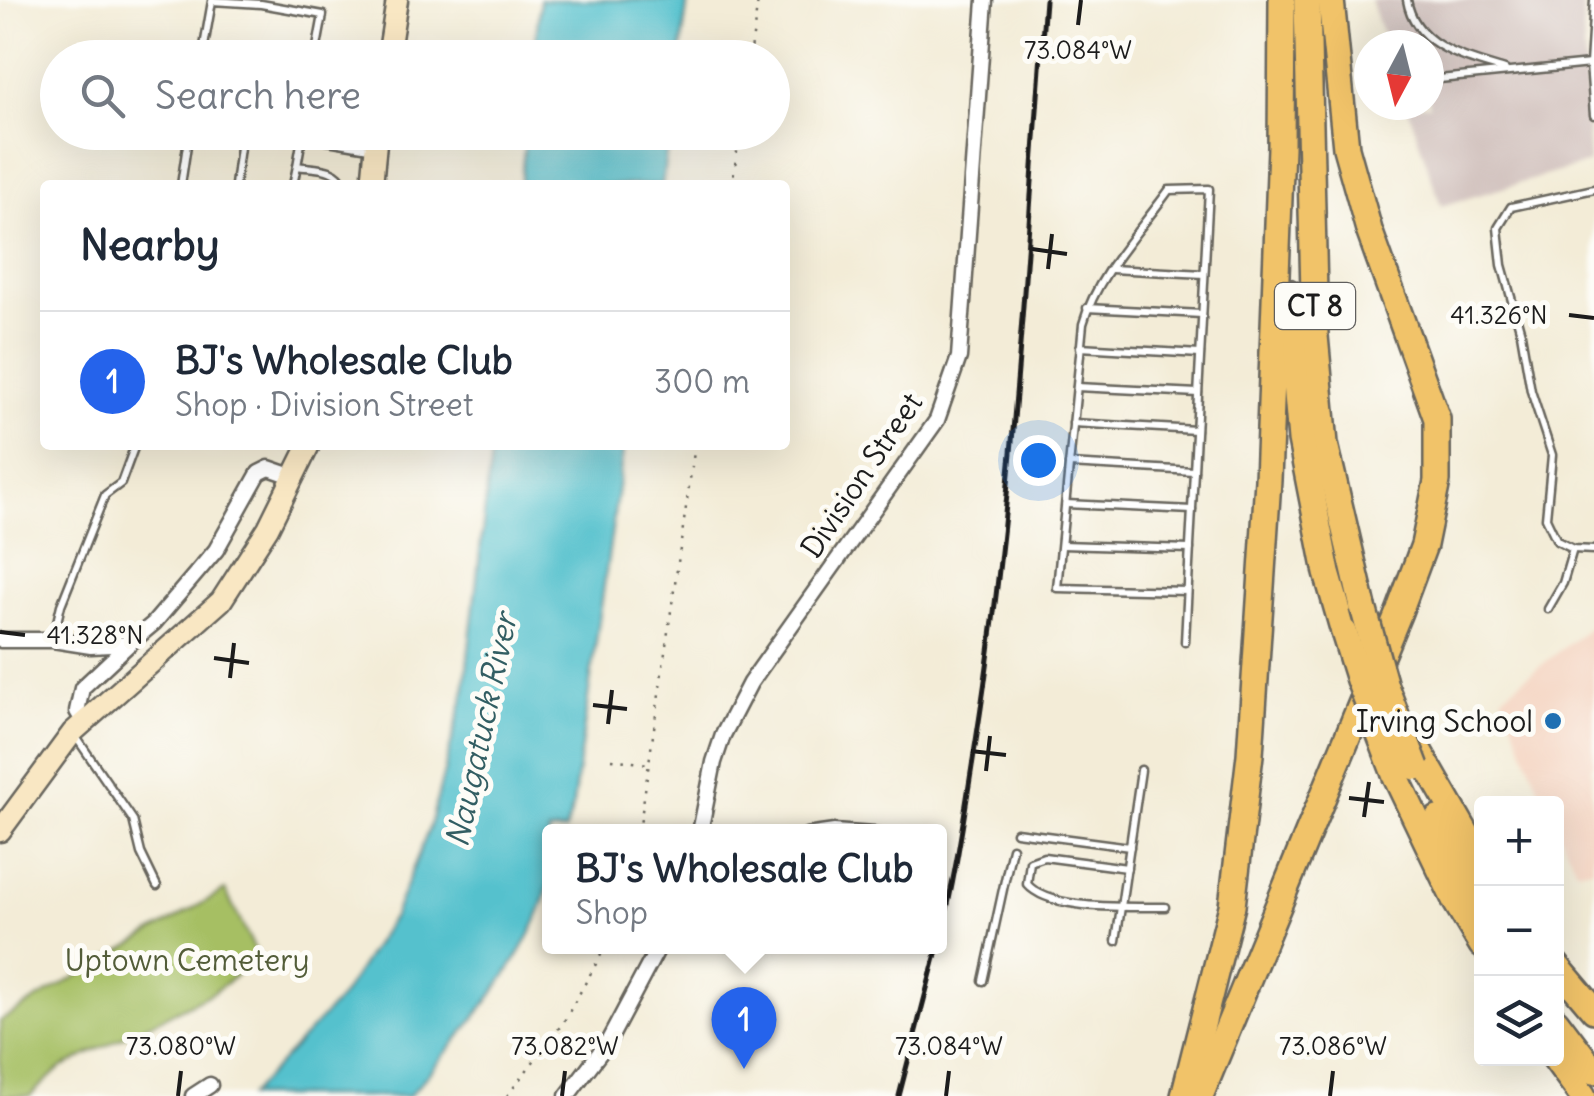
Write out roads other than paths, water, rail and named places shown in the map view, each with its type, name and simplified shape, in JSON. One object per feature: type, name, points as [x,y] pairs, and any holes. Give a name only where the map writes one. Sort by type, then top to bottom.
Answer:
[{"type":"highway","name":"CT 8","points":[[1282,0],[1281,147],[1301,440],[1327,572],[1358,680],[1412,769],[1474,893]]},
{"type":"highway","name":"CT 8","points":[[1307,0],[1319,372],[1326,444],[1384,686],[1448,886],[1474,931]]},
{"type":"highway","points":[[1200,1096],[1399,612],[1424,545],[1437,481],[1437,419],[1369,230],[1346,148],[1332,0]]},
{"type":"highway","points":[[1184,1096],[1232,906],[1250,755],[1268,480],[1281,147]]},
{"type":"highway","points":[[1412,769],[1474,850]]},
{"type":"highway","points":[[1564,975],[1594,1010]]},
{"type":"highway","points":[[1564,1032],[1594,1071]]},
{"type":"highway","points":[[1561,1066],[1583,1096]]},
{"type":"main road","points":[[391,40],[397,0]]},
{"type":"main road","points":[[372,180],[375,150]]},
{"type":"main road","points":[[0,832],[78,726],[221,600],[268,528],[306,450]]},
{"type":"street","name":"Division Street","points":[[702,824],[723,735],[750,683],[937,420],[953,382],[959,356],[986,0]]},
{"type":"street","points":[[78,726],[79,693],[154,624],[216,550],[259,472],[269,468],[294,477]]},
{"type":"street","points":[[0,640],[53,640],[91,646],[129,644]]},
{"type":"street","points":[[567,1096],[608,1042],[655,954]]},
{"type":"street","points":[[192,1096],[210,1086]]},
{"type":"lane","points":[[1407,0],[1416,25],[1429,39],[1455,54],[1511,72]]},
{"type":"lane","points":[[1594,0],[1590,64],[1594,115]]},
{"type":"lane","points":[[205,40],[212,2],[261,4],[322,15],[319,40]]},
{"type":"lane","points":[[1444,79],[1590,64]]},
{"type":"lane","points":[[182,180],[186,150]]},
{"type":"lane","points":[[236,180],[240,150]]},
{"type":"lane","points":[[294,180],[300,150]]},
{"type":"lane","points":[[297,166],[331,171],[342,180]]},
{"type":"lane","points":[[1185,642],[1188,591],[1204,274],[1209,189],[1169,190],[1110,269],[1087,308],[1058,588],[1188,591]]},
{"type":"lane","points":[[1594,189],[1512,207],[1498,228],[1502,265],[1521,333],[1531,391],[1552,455],[1546,518],[1557,540],[1573,548],[1594,550]]},
{"type":"lane","points":[[1110,269],[1204,274]]},
{"type":"lane","points":[[1087,308],[1202,314]]},
{"type":"lane","points":[[1080,347],[1200,354]]},
{"type":"lane","points":[[1076,387],[1198,393]]},
{"type":"lane","points":[[1073,423],[1196,430]]},
{"type":"lane","points":[[53,640],[61,605],[105,495],[122,483],[133,450]]},
{"type":"lane","points":[[1070,464],[1194,472]]},
{"type":"lane","points":[[1066,504],[1192,510]]},
{"type":"lane","points":[[1062,546],[1190,548]]},
{"type":"lane","points":[[1548,608],[1563,583],[1573,548]]},
{"type":"lane","points":[[78,726],[133,820],[141,853],[157,886]]},
{"type":"lane","points":[[1116,941],[1141,770]]},
{"type":"lane","points":[[1016,832],[1130,847]]},
{"type":"lane","points":[[984,982],[1012,848]]},
{"type":"lane","points":[[1127,868],[1044,858],[1030,862],[1027,884],[1035,894],[1076,904],[1165,907]]},
{"type":"water","points":[[540,0],[688,0],[682,40],[536,40]]},
{"type":"water","points":[[524,150],[667,150],[663,180],[521,180]]},
{"type":"water","name":"Naugatuck River","points":[[491,450],[623,450],[572,811],[567,824],[542,824],[542,905],[527,940],[490,997],[409,1096],[249,1096],[341,997],[394,915],[430,826],[464,694]]},
{"type":"railway","points":[[947,907],[964,817],[1001,556],[1045,0]]},
{"type":"railway","points":[[899,1096],[936,954]]},
{"type":"place","name":"Irving School","points":[[1553,721]]},
{"type":"place","name":"BJ's Wholesale Club","points":[[744,1069]]},
{"type":"park label","name":"Uptown Cemetery","points":[[187,960]]}]
